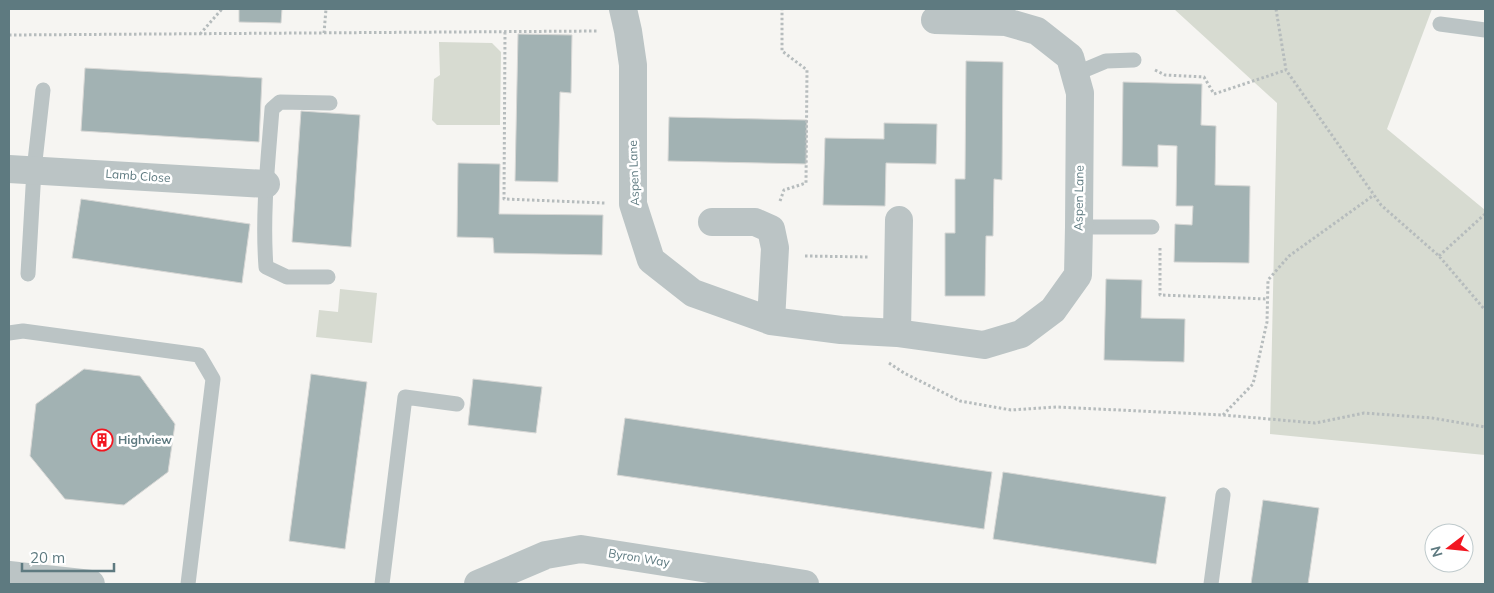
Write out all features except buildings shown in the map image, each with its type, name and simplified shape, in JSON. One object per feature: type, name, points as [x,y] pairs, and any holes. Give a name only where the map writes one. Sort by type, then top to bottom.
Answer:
[{"type":"street","name":"Aspen Lane","points":[[625,20],[633,65],[633,204],[651,260],[693,294],[771,321],[841,330],[897,333],[984,345],[1022,334],[1053,310],[1078,275],[1080,93],[1070,56],[1037,31],[1006,22],[935,20]]},
{"type":"street","name":"Lamb Close","points":[[21,169],[266,184]]},
{"type":"street","points":[[897,333],[899,220]]},
{"type":"street","points":[[712,222],[755,222],[771,229],[775,248],[771,321]]},
{"type":"street","name":"Byron Way","points":[[478,584],[546,555],[581,549],[699,576],[805,584]]},
{"type":"street","points":[[9,575],[91,584]]},
{"type":"lane","points":[[1440,24],[1485,30]]},
{"type":"lane","points":[[1075,74],[1106,61],[1134,60]]},
{"type":"lane","points":[[28,274],[21,169],[43,90]]},
{"type":"lane","points":[[328,277],[286,277],[266,267],[265,251],[266,184],[272,108],[280,102],[330,103]]},
{"type":"lane","points":[[1079,227],[1152,227]]},
{"type":"lane","points":[[9,333],[23,331],[199,356],[213,379],[188,584]]},
{"type":"lane","points":[[382,584],[405,397],[457,404]]},
{"type":"lane","points":[[1211,584],[1223,495]]},
{"type":"path","points":[[200,34],[222,9]]},
{"type":"path","points":[[324,33],[326,9]]},
{"type":"path","points":[[771,229],[784,190],[806,183],[807,70],[782,51],[782,9]]},
{"type":"path","points":[[1276,9],[1286,70],[1381,204],[1439,256],[1485,310]]},
{"type":"path","points":[[9,35],[505,32],[625,20]]},
{"type":"path","points":[[505,32],[504,199],[633,204]]},
{"type":"path","points":[[1134,60],[1165,75],[1204,76],[1214,94],[1286,70]]},
{"type":"path","points":[[1222,415],[1253,384],[1267,322],[1268,280],[1288,256],[1374,195]]},
{"type":"path","points":[[1439,256],[1485,214]]},
{"type":"path","points":[[1152,227],[1160,228],[1160,295],[1268,299]]},
{"type":"path","points":[[774,256],[898,257]]},
{"type":"path","points":[[888,362],[904,373],[960,401],[1012,410],[1056,407],[1222,415],[1315,423],[1364,413],[1432,418],[1485,427]]},
{"type":"shaded area","points":[[1174,9],[1432,9],[1387,129],[1485,210],[1485,455],[1270,434],[1277,103]]},
{"type":"shaded area","points":[[439,42],[492,43],[501,52],[500,125],[437,125],[432,120],[434,79],[440,75]]},
{"type":"shaded area","points":[[340,289],[377,293],[372,343],[316,337],[319,310],[338,312]]},
{"type":"place","name":"Highview","points":[[102,440]]}]
